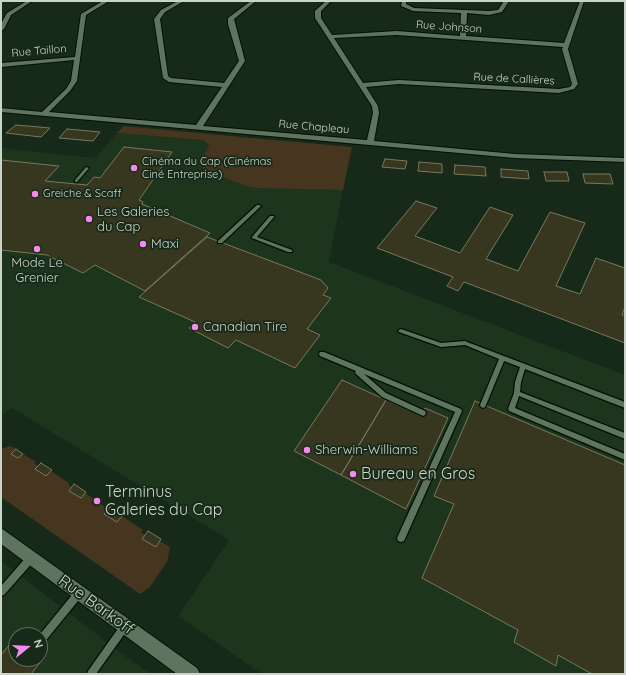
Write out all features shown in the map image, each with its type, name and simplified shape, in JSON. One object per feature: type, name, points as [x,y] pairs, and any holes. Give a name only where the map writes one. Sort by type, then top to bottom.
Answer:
[{"type":"street","points":[[1,29],[9,14],[30,1]]},
{"type":"street","points":[[42,114],[73,84],[84,14],[107,1]]},
{"type":"street","points":[[182,1],[161,13],[157,20],[165,77],[169,80],[226,84]]},
{"type":"street","points":[[198,128],[243,58],[230,24],[231,18],[254,1]]},
{"type":"street","points":[[329,1],[319,9],[317,14],[319,21],[363,85],[376,109],[370,143]]},
{"type":"street","points":[[404,1],[403,5],[411,8],[464,12],[498,12],[507,1]]},
{"type":"street","name":"Rue de Callières","points":[[363,85],[405,82],[510,90],[567,90],[574,87],[575,84],[565,53],[566,45],[582,1]]},
{"type":"street","points":[[463,38],[464,12]]},
{"type":"street","name":"Rue Johnson","points":[[330,37],[391,33],[566,45]]},
{"type":"street","name":"Rue Taillon","points":[[1,65],[78,58]]},
{"type":"street","name":"Rue Chapleau","points":[[1,110],[533,157],[625,160]]},
{"type":"street","name":"Rue Barkoff","points":[[1,535],[190,674]]},
{"type":"lane","points":[[76,181],[87,168]]},
{"type":"lane","points":[[220,242],[259,206]]},
{"type":"lane","points":[[272,217],[254,237],[290,251]]},
{"type":"lane","points":[[401,331],[441,345],[466,343],[625,404]]},
{"type":"lane","points":[[322,354],[354,369],[459,411],[401,538]]},
{"type":"lane","points":[[483,405],[503,357]]},
{"type":"lane","points":[[524,365],[518,382],[517,393],[511,409],[625,458]]},
{"type":"lane","points":[[354,369],[384,395],[423,413]]},
{"type":"lane","points":[[517,393],[625,436]]},
{"type":"lane","points":[[1,592],[31,557]]},
{"type":"lane","points":[[48,631],[79,593]]},
{"type":"lane","points":[[91,674],[125,626]]},
{"type":"shaded area","points":[[124,126],[352,147],[343,190],[258,188],[245,186],[204,169],[201,164],[202,159],[209,145],[203,140],[117,133]]},
{"type":"shaded area","points":[[117,133],[203,140],[209,145],[202,159],[201,164],[204,169],[245,186],[343,190],[329,262],[625,375],[625,674],[262,674],[178,616],[229,540],[12,408],[1,416],[1,148],[95,158]]},
{"type":"shaded area","points":[[10,446],[16,449],[11,454],[18,458],[23,454],[36,462],[34,463],[38,466],[35,469],[46,476],[51,471],[69,483],[68,485],[72,487],[69,491],[81,498],[85,493],[94,499],[91,503],[96,507],[100,503],[108,510],[122,516],[143,530],[141,532],[145,535],[142,539],[156,547],[160,541],[170,547],[167,562],[150,587],[140,594],[1,497],[1,449]]},
{"type":"shaded area","points":[[1,561],[125,656],[151,674],[1,674]]},
{"type":"building","points":[[16,125],[50,128],[41,137],[6,133]]},
{"type":"building","points":[[67,129],[100,132],[93,141],[59,138]]},
{"type":"building","name":"Les Galeries du Cap","points":[[124,147],[172,152],[139,200],[143,202],[142,204],[210,233],[145,291],[95,265],[83,273],[47,255],[1,250],[1,160],[59,166],[45,181],[87,185],[94,177],[100,178]]},
{"type":"building","points":[[385,159],[407,161],[405,169],[382,167]]},
{"type":"building","points":[[419,162],[442,164],[442,173],[418,171]]},
{"type":"building","points":[[455,165],[485,167],[486,176],[454,174]]},
{"type":"building","points":[[501,169],[528,171],[529,179],[501,177]]},
{"type":"building","points":[[544,172],[567,172],[569,181],[546,181]]},
{"type":"building","points":[[583,174],[610,174],[613,184],[585,183]]},
{"type":"building","points":[[416,201],[437,208],[415,236],[460,253],[490,207],[513,215],[486,259],[518,271],[550,212],[585,223],[556,286],[580,294],[596,258],[625,268],[625,307],[622,315],[625,315],[625,343],[464,282],[458,291],[447,286],[453,277],[377,248]]},
{"type":"building","points":[[207,237],[321,280],[328,288],[323,295],[331,298],[307,329],[320,335],[295,368],[236,340],[228,348],[189,328],[195,322],[139,297]]},
{"type":"building","points":[[342,380],[386,400],[341,475],[294,451]]},
{"type":"building","points":[[386,400],[421,416],[425,408],[448,418],[406,509],[341,475]]},
{"type":"building","points":[[475,401],[625,465],[625,674],[592,674],[558,655],[556,666],[514,642],[518,630],[422,578],[454,504],[434,496]]},
{"type":"building","points":[[16,449],[23,454],[18,458],[11,454]]},
{"type":"building","points":[[41,463],[52,470],[46,476],[35,469]]},
{"type":"building","points":[[74,484],[86,492],[81,498],[69,491]]},
{"type":"building","points":[[110,507],[123,515],[117,522],[104,514]]},
{"type":"building","points":[[148,531],[161,539],[156,547],[142,539]]},
{"type":"building","points":[[8,646],[8,667],[36,667],[31,674],[1,674],[1,655]]},
{"type":"place","name":"Cinéma du Cap (Cinémas Ciné Entreprise)","points":[[134,168]]},
{"type":"place","name":"Greiche & Scaff","points":[[35,194]]},
{"type":"place","name":"Les Galeries du Cap","points":[[89,219]]},
{"type":"place","name":"Maxi","points":[[143,244]]},
{"type":"place","name":"Mode Le Grenier","points":[[37,249]]},
{"type":"place","name":"Canadian Tire","points":[[195,327]]},
{"type":"place","name":"Sherwin-Williams","points":[[307,450]]},
{"type":"place","name":"Bureau en Gros","points":[[353,474]]},
{"type":"place","name":"Terminus Galeries du Cap","points":[[97,501]]}]
